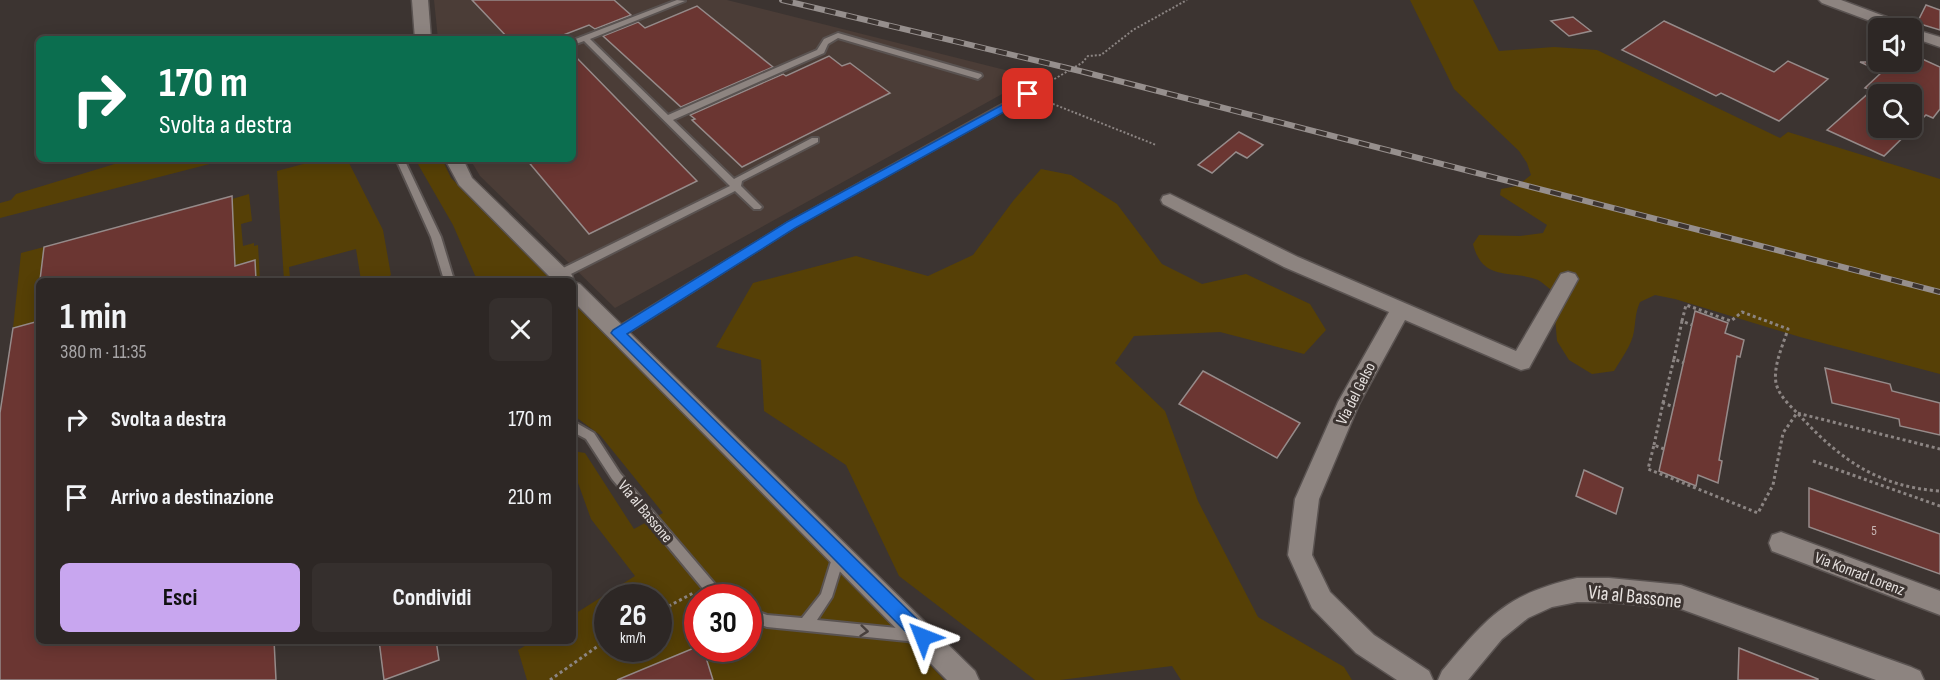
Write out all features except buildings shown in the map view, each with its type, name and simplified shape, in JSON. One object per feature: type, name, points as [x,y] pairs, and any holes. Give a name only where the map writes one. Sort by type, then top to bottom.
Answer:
[{"type":"street","points":[[420,0],[423,36]]},
{"type":"street","points":[[1827,0],[1875,18]]},
{"type":"street","points":[[1922,36],[1940,42]]},
{"type":"street","points":[[456,162],[465,181],[562,278]]},
{"type":"street","points":[[1170,201],[1292,262],[1521,362],[1568,279]]},
{"type":"street","points":[[576,292],[966,680]]},
{"type":"street","name":"Via del Gelso","points":[[1401,309],[1348,402],[1307,499],[1300,555],[1321,600],[1365,644],[1420,680]]},
{"type":"street","name":"Via Konrad Lorenz","points":[[1781,543],[1940,603]]},
{"type":"street","name":"Via al Bassone","points":[[1451,680],[1492,630],[1519,610],[1549,596],[1577,590],[1609,590],[1682,597],[1911,680]]},
{"type":"lane","points":[[576,42],[681,1]]},
{"type":"lane","points":[[667,119],[821,51],[823,44],[838,35],[978,76]]},
{"type":"lane","points":[[585,38],[758,207]]},
{"type":"lane","points":[[618,333],[791,225],[1028,94]]},
{"type":"lane","points":[[573,278],[736,187],[738,179],[815,140]]},
{"type":"lane","points":[[401,162],[436,237],[448,278]]},
{"type":"lane","name":"Via al Bassone","points":[[576,428],[590,436],[616,476],[706,584]]},
{"type":"lane","points":[[806,624],[826,597],[840,554]]},
{"type":"lane","points":[[762,619],[923,637]]},
{"type":"path","points":[[1028,94],[1082,63],[1088,56],[1101,55],[1132,30],[1186,0]]},
{"type":"path","points":[[1028,94],[1156,145]]},
{"type":"path","points":[[1797,413],[1784,428],[1773,486],[1758,513],[1648,469],[1686,305],[1731,321],[1742,312],[1788,329],[1781,347],[1776,382],[1783,397],[1797,413],[1840,455],[1864,472],[1909,487],[1940,491]]},
{"type":"path","points":[[1682,321],[1692,325]]},
{"type":"path","points":[[1674,359],[1684,363]]},
{"type":"path","points":[[1664,403],[1674,407]]},
{"type":"path","points":[[1797,413],[1940,449]]},
{"type":"path","points":[[1654,445],[1664,449]]},
{"type":"path","points":[[1813,461],[1940,506]]},
{"type":"path","points":[[550,680],[594,649]]},
{"type":"shaded area","points":[[434,0],[727,0],[1033,77],[615,308],[480,176],[472,162],[576,162],[576,36],[438,36]]},
{"type":"shaded area","points":[[1410,0],[1473,0],[1499,51],[1554,47],[1597,50],[1780,138],[1788,132],[1940,179],[1940,374],[1655,295],[1640,302],[1631,341],[1614,371],[1592,374],[1569,360],[1557,341],[1553,292],[1538,280],[1491,270],[1478,256],[1473,244],[1479,235],[1520,236],[1543,233],[1547,225],[1500,195],[1501,189],[1517,186],[1531,175],[1527,163],[1519,151],[1454,89]]},
{"type":"shaded area","points":[[121,162],[217,162],[0,218],[0,203],[11,200],[16,194]]},
{"type":"shaded area","points":[[311,162],[349,162],[383,230],[391,275],[387,278],[361,278],[356,249],[289,267],[290,278],[284,278],[277,171]]},
{"type":"shaded area","points":[[417,162],[443,162],[451,178],[552,278],[476,278],[453,225]]},
{"type":"shaded area","points":[[1041,169],[1071,175],[1117,204],[1162,264],[1202,284],[1246,274],[1310,304],[1326,330],[1304,354],[1220,332],[1134,336],[1115,363],[1165,411],[1198,501],[1258,617],[1344,667],[1352,680],[1181,680],[1172,666],[1060,680],[1035,680],[899,576],[846,465],[764,411],[761,360],[716,347],[753,283],[856,256],[928,276],[973,255],[1013,201]]},
{"type":"shaded area","points":[[249,194],[252,221],[241,224],[243,246],[254,243],[254,246],[258,245],[260,278],[256,278],[254,260],[188,278],[141,278],[234,252],[232,199]]},
{"type":"shaded area","points":[[44,247],[40,278],[36,278],[36,322],[13,328],[21,253]]},
{"type":"shaded area","points":[[576,303],[820,546],[944,680],[527,680],[518,650],[528,644],[576,644],[576,613],[594,602],[594,662],[672,662],[672,584],[622,584],[635,576],[591,519],[576,477],[576,452],[585,453],[634,529],[663,513],[600,435],[576,417]]},
{"type":"railway","points":[[782,0],[1080,71],[1940,292]]},
{"type":"route","points":[[923,637],[618,333],[791,225],[1028,94]]}]
